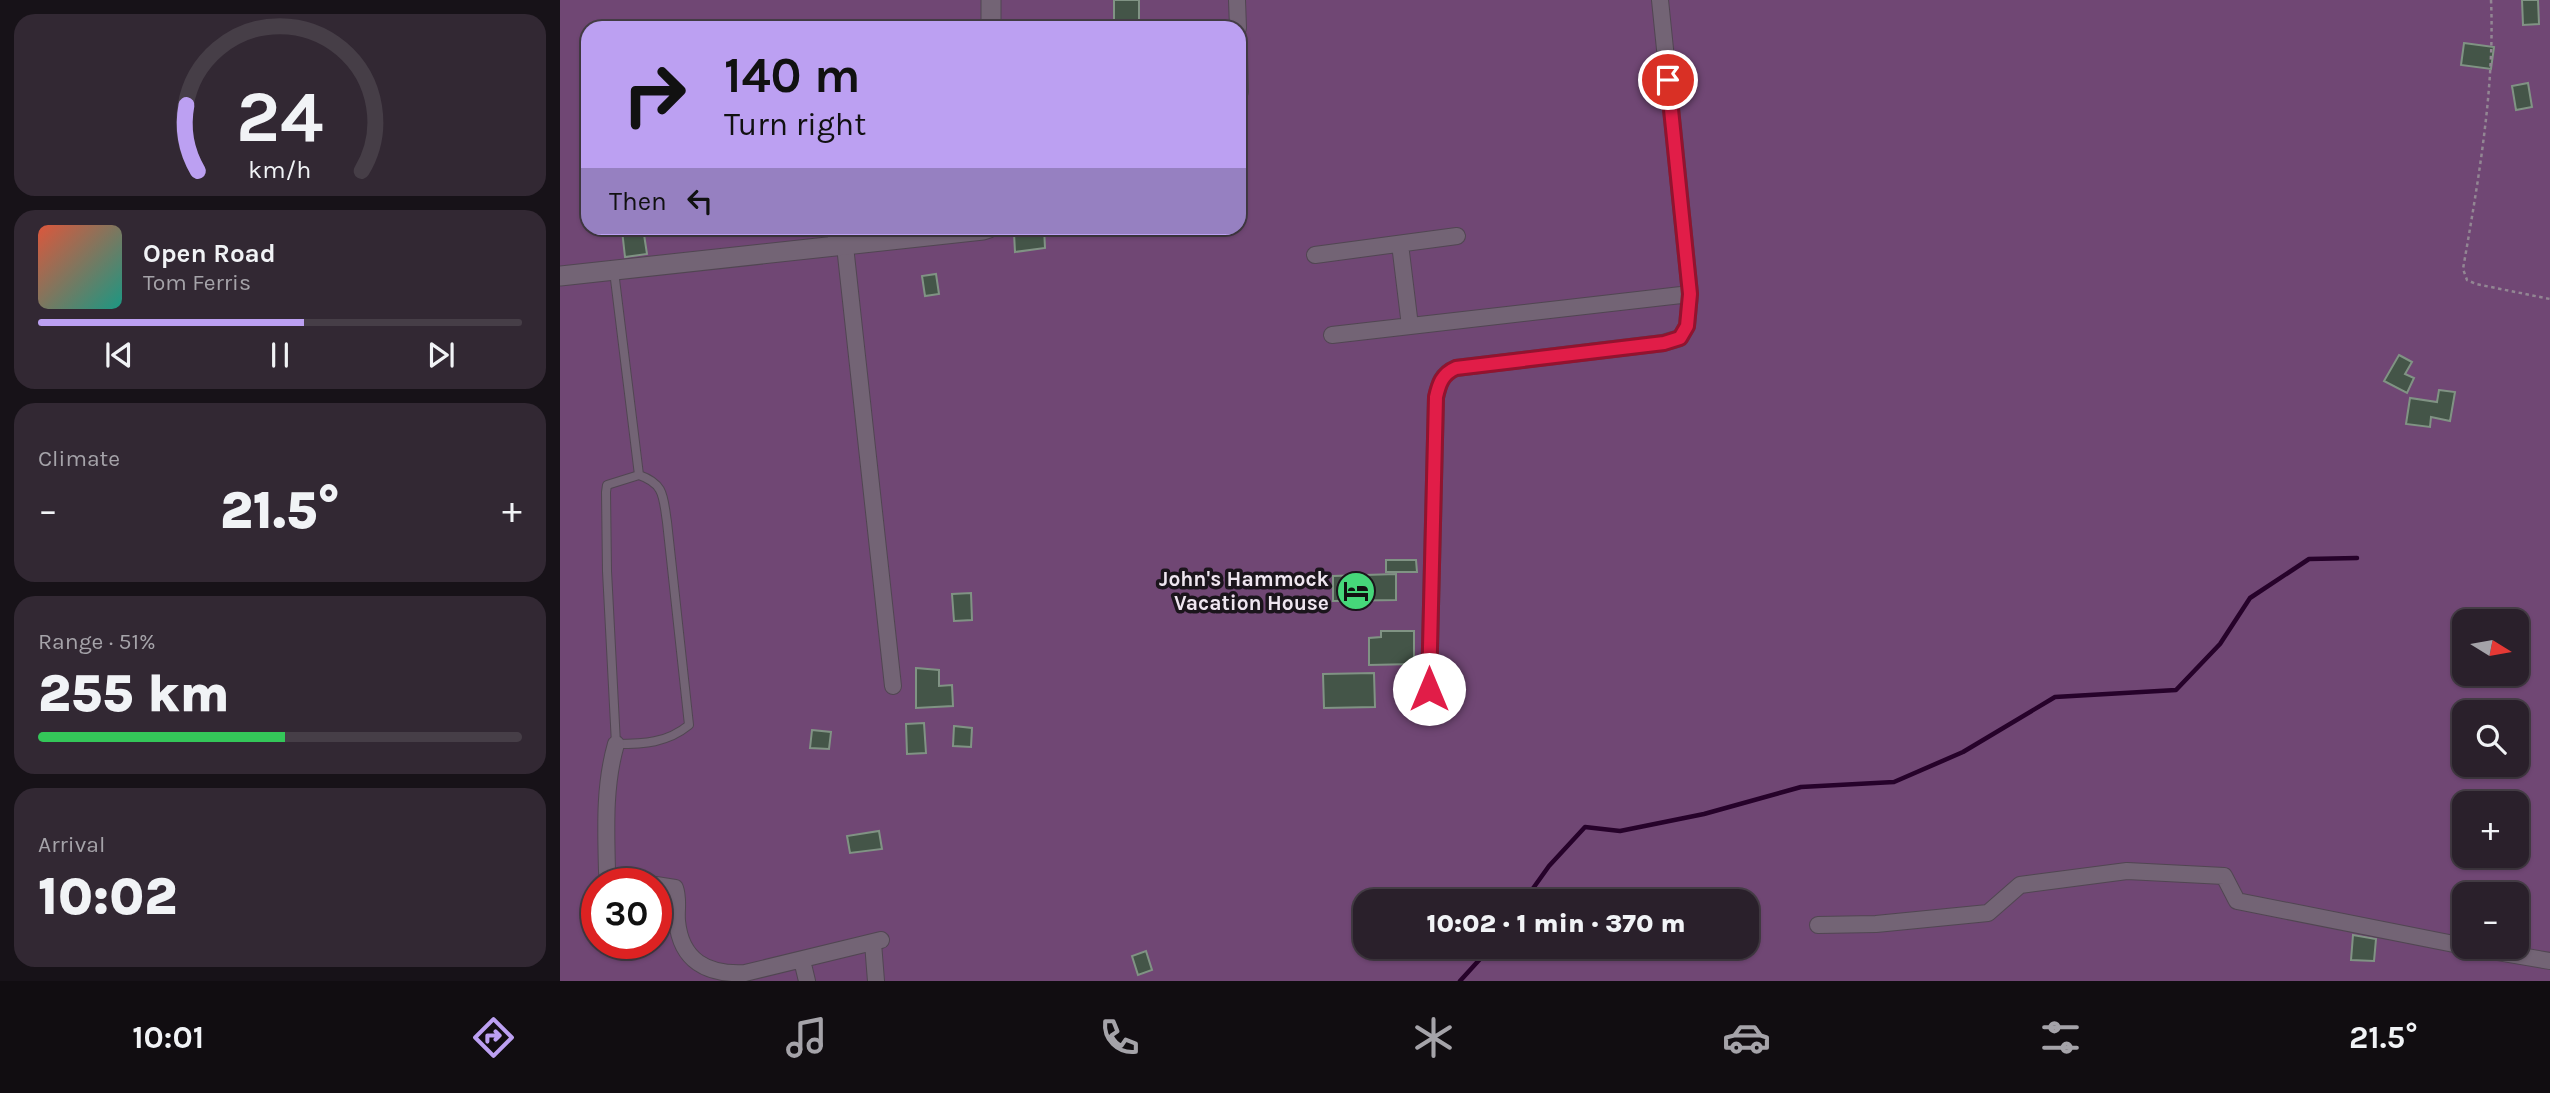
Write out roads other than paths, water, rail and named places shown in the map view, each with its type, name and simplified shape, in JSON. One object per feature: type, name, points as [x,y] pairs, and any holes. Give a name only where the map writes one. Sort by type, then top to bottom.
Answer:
[{"type":"street","points":[[990,0],[991,21]]},
{"type":"street","points":[[1237,0],[1238,21]]},
{"type":"street","points":[[1429,689],[1436,397],[1440,382],[1447,372],[1456,368],[1664,343],[1680,338],[1687,326],[1690,294],[1660,0]]},
{"type":"street","points":[[560,276],[836,240],[910,235]]},
{"type":"street","points":[[1315,255],[1457,236]]},
{"type":"street","points":[[836,240],[893,685]]},
{"type":"street","points":[[1400,244],[1409,326]]},
{"type":"street","points":[[1332,335],[1690,294]]},
{"type":"street","points":[[607,868],[606,797],[609,768],[617,744]]},
{"type":"street","points":[[1818,925],[1876,924],[1987,913],[2020,886],[2127,871],[2224,876],[2237,901],[2452,943]]},
{"type":"street","points":[[672,888],[675,888],[677,921],[682,942],[689,957],[699,966],[734,974],[754,972],[877,942],[876,981]]},
{"type":"street","points":[[2529,957],[2550,961]]},
{"type":"street","points":[[802,960],[807,981]]},
{"type":"street","points":[[695,962],[695,981]]},
{"type":"lane","points":[[614,268],[639,475]]},
{"type":"lane","points":[[639,475],[653,480],[661,489],[689,725],[670,738],[617,744],[607,571],[606,492],[607,485],[614,481],[639,475]]},
{"type":"waterway","points":[[1533,889],[1549,866],[1585,827],[1620,831],[1704,814],[1801,787],[1894,782],[1963,752],[2055,697],[2176,690],[2220,644],[2250,598],[2309,559],[2357,558]]},
{"type":"waterway","points":[[1460,981],[1480,959]]},
{"type":"place","name":"John's Hammock Vacation House","points":[[1356,591]]}]
